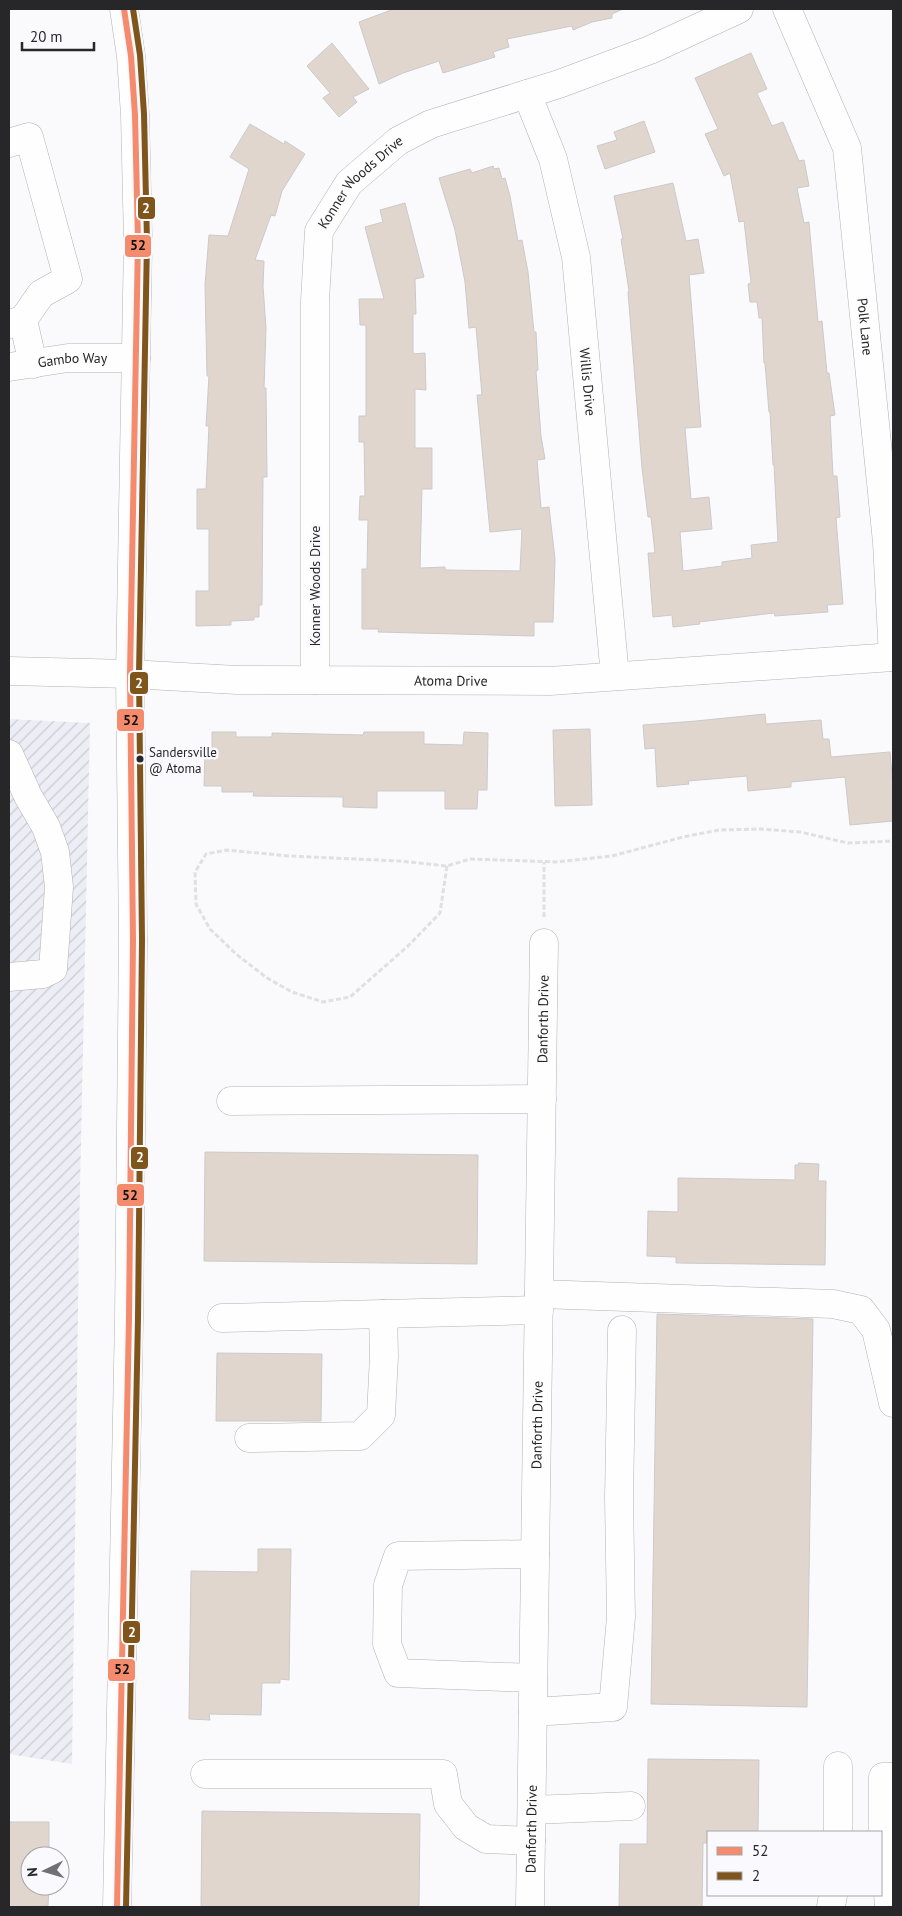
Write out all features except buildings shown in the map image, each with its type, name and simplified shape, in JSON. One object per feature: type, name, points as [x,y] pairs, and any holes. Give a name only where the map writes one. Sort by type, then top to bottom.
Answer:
[{"type":"street","points":[[116,1907],[129,1298],[133,940],[130,674],[138,241],[135,114],[131,56],[124,9]]},
{"type":"street","name":"Konner Woods Drive","points":[[315,680],[314,301],[319,231],[349,183],[398,141],[431,124],[559,84],[650,50],[739,9]]},
{"type":"street","name":"Polk Lane","points":[[786,9],[847,148],[886,542],[893,657]]},
{"type":"street","name":"Willis Drive","points":[[527,94],[553,159],[576,257],[615,676]]},
{"type":"street","points":[[9,144],[28,137],[68,279],[41,294],[16,322],[21,365]]},
{"type":"street","name":"Gambo Way","points":[[21,365],[68,358],[136,358]]},
{"type":"street","name":"Atoma Drive","points":[[9,671],[130,674],[237,680],[550,681],[893,657]]},
{"type":"street","points":[[9,754],[28,796],[46,827],[54,852],[59,888],[54,968],[44,974],[9,976]]},
{"type":"street","name":"Danforth Drive","points":[[530,1907],[544,943]]},
{"type":"street","points":[[231,1101],[542,1099]]},
{"type":"street","points":[[222,1318],[383,1314],[539,1302],[833,1304],[861,1310],[876,1330],[893,1403]]},
{"type":"street","points":[[249,1438],[360,1436],[381,1415],[384,1356],[383,1314]]},
{"type":"street","points":[[533,1712],[613,1707],[621,1617],[619,1498],[622,1330]]},
{"type":"street","points":[[533,1678],[398,1673],[387,1644],[388,1585],[398,1556],[535,1554]]},
{"type":"street","points":[[838,1766],[838,1831]]},
{"type":"street","points":[[205,1774],[443,1774],[448,1804],[466,1827],[486,1839],[531,1840]]},
{"type":"street","points":[[889,1907],[883,1828],[884,1777],[893,1777]]},
{"type":"street","points":[[532,1810],[631,1806]]},
{"type":"path","points":[[447,866],[440,913],[408,946],[350,997],[323,1002],[292,992],[267,978],[236,954],[210,929],[196,904],[195,872],[206,854],[227,850],[289,856],[399,861],[447,866],[470,859],[556,862],[612,856],[683,837],[719,830],[761,829],[800,832],[848,842],[893,841]]},
{"type":"path","points":[[544,862],[544,943]]},
{"type":"shaded area","points":[[9,719],[90,723],[79,1235],[72,1764],[9,1754]]},
{"type":"transit line","name":"52","points":[[117,1907],[129,1318],[133,940],[130,674],[138,241],[135,115],[131,56],[124,9]]},
{"type":"transit line","name":"2","points":[[126,1907],[138,1318],[142,940],[139,674],[147,241],[144,114],[140,55],[133,9]]},
{"type":"place","name":"Sandersville @ Atoma","points":[[140,759]]}]
